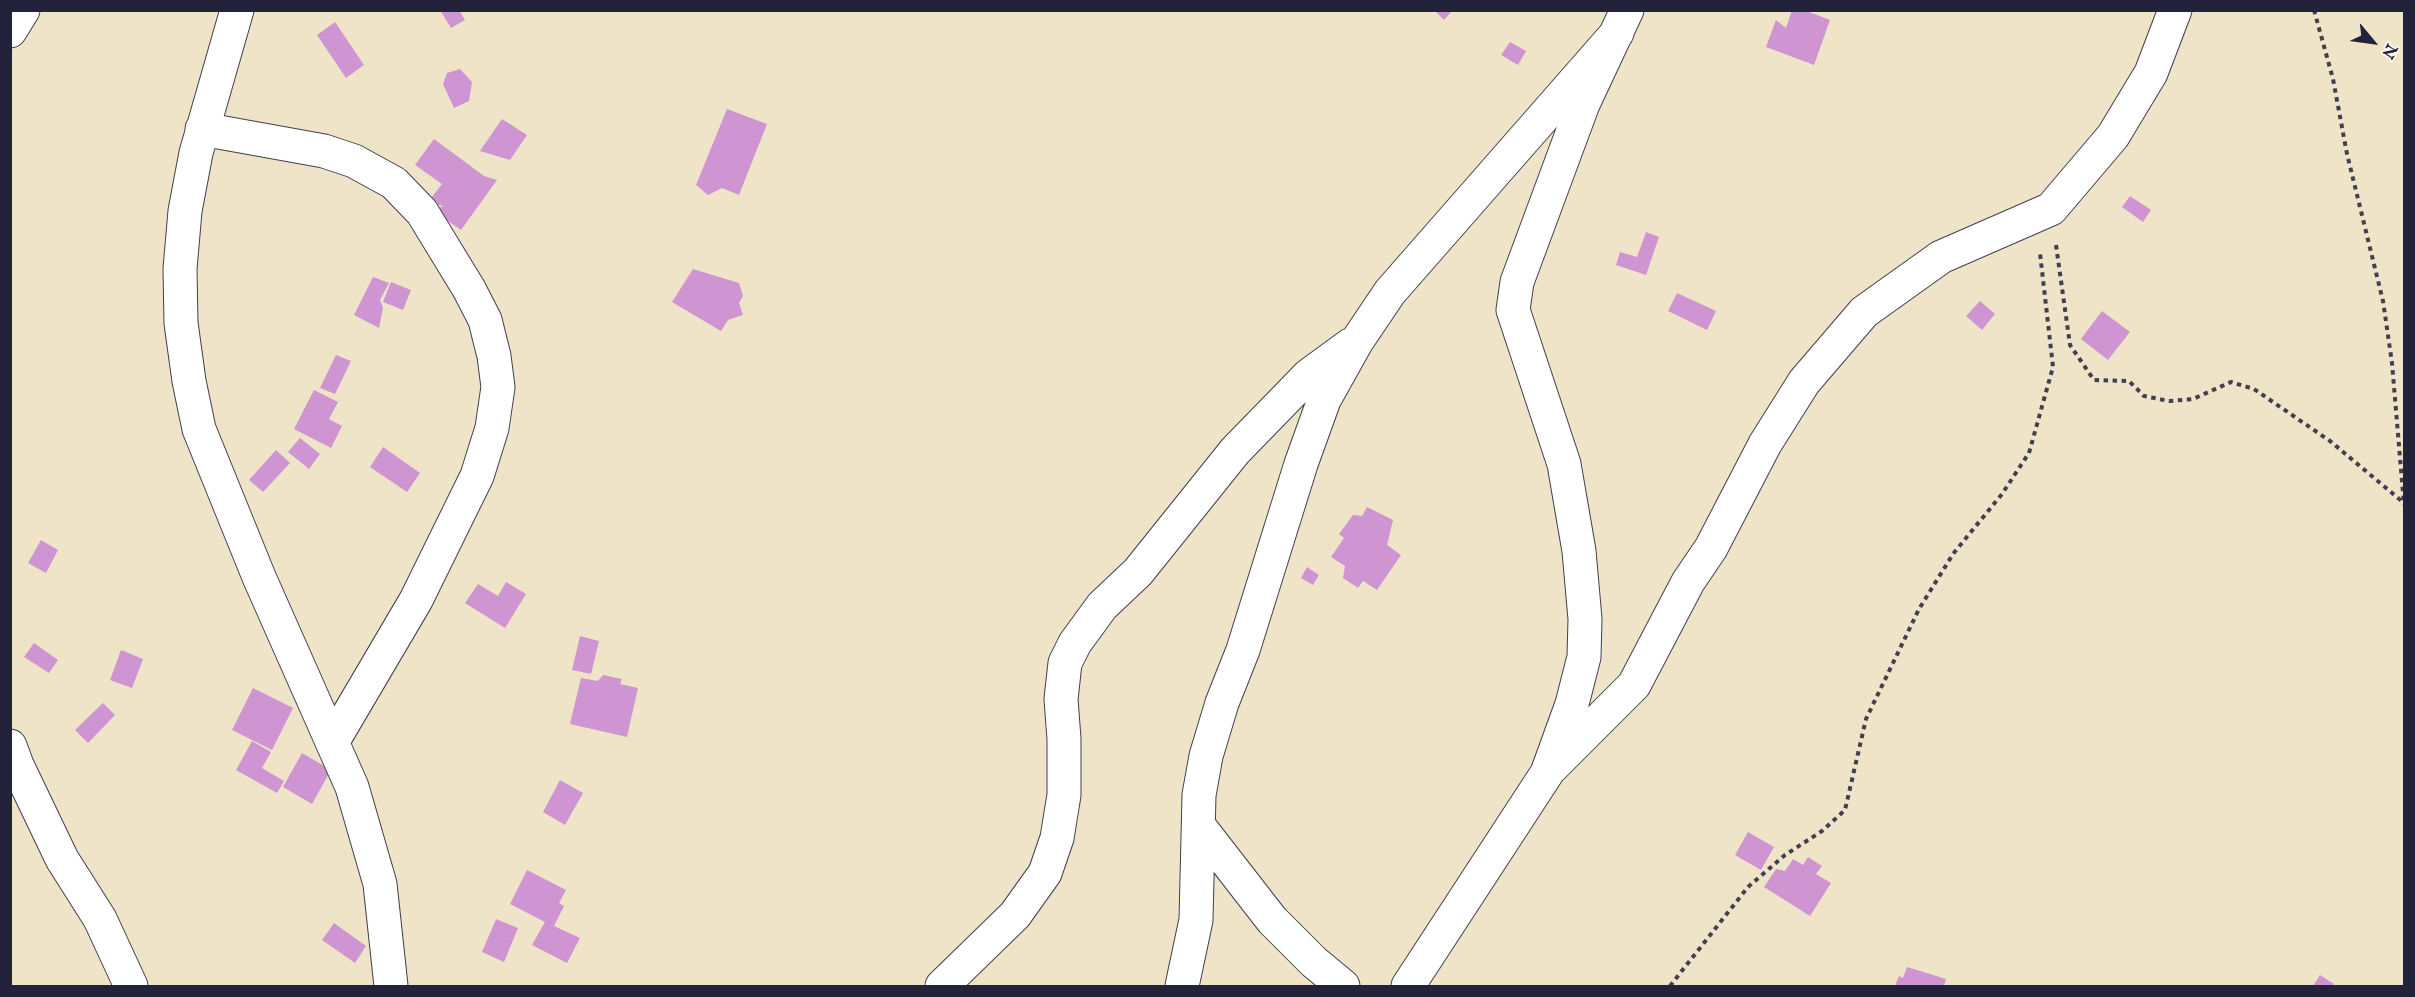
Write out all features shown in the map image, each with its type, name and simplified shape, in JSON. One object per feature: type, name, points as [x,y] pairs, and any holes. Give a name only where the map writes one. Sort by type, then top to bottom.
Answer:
[{"type":"street","points":[[10,31],[23,10]]},
{"type":"street","points":[[237,10],[202,129],[185,211],[180,269],[181,323],[189,381],[199,429],[259,577],[352,787],[380,884],[391,987]]},
{"type":"street","points":[[1408,987],[1547,773],[1634,685],[1688,582],[1732,511],[1765,444],[1804,382],[1864,312],[1941,257],[2043,212],[2113,136],[2151,73],[2175,10]]},
{"type":"street","points":[[1547,773],[1572,704],[1584,657],[1585,619],[1579,551],[1564,464],[1513,310],[1517,282],[1544,208],[1584,104],[1622,22]]},
{"type":"street","points":[[1182,987],[1196,920],[1199,795],[1204,766],[1222,703],[1243,650],[1324,400],[1357,341],[1390,292],[1622,22]]},
{"type":"street","points":[[202,129],[324,151],[354,161],[394,183],[422,212],[469,289],[485,320],[494,356],[498,387],[494,417],[477,476],[416,600],[333,741]]},
{"type":"street","points":[[942,987],[1015,915],[1045,873],[1057,838],[1064,795],[1061,699],[1065,663],[1075,643],[1102,606],[1138,572],[1243,443],[1309,375],[1357,341]]},
{"type":"street","points":[[10,746],[62,859],[100,919],[131,987]]},
{"type":"street","points":[[1199,826],[1272,920],[1343,987]]},
{"type":"path","points":[[2314,10],[2333,80],[2347,154],[2383,301],[2392,363],[2404,504]]},
{"type":"path","points":[[2043,212],[2070,345],[2094,380],[2129,381],[2144,396],[2169,401],[2193,399],[2231,382],[2254,388],[2330,441],[2404,504]]},
{"type":"path","points":[[1670,987],[1748,887],[1785,855],[1822,831],[1845,810],[1866,719],[1918,609],[1953,554],[2002,494],[2029,453],[2053,367],[2043,212]]},
{"type":"building","points":[[440,10],[459,10],[465,20],[451,28]]},
{"type":"building","points":[[1434,10],[1453,10],[1444,20]]},
{"type":"building","points":[[1792,10],[1804,10],[1830,20],[1814,65],[1766,47],[1776,20],[1786,28]]},
{"type":"building","points":[[335,22],[364,65],[346,78],[317,35]]},
{"type":"building","points":[[1510,42],[1526,51],[1518,65],[1501,55]]},
{"type":"building","points":[[460,69],[472,82],[469,101],[454,108],[443,84],[447,73]]},
{"type":"building","points":[[727,109],[767,124],[739,195],[722,188],[708,195],[696,185]]},
{"type":"building","points":[[502,119],[527,135],[510,160],[480,151]]},
{"type":"building","points":[[434,139],[484,176],[497,180],[461,230],[445,219],[439,208],[443,206],[432,197],[442,184],[415,165]]},
{"type":"building","points":[[2130,196],[2151,210],[2143,222],[2122,207]]},
{"type":"building","points":[[1646,232],[1659,237],[1646,275],[1616,265],[1620,252],[1637,257]]},
{"type":"building","points":[[693,269],[739,283],[743,296],[739,303],[743,315],[728,320],[721,331],[672,302]]},
{"type":"building","points":[[373,277],[389,283],[380,300],[383,308],[379,328],[354,315]]},
{"type":"building","points":[[391,282],[411,290],[403,310],[383,302]]},
{"type":"building","points":[[1677,293],[1716,311],[1707,330],[1668,311]]},
{"type":"building","points":[[1980,301],[1995,314],[1982,330],[1966,316]]},
{"type":"building","points":[[2102,311],[2130,332],[2108,360],[2081,339]]},
{"type":"building","points":[[336,355],[351,361],[335,394],[320,388]]},
{"type":"building","points":[[314,390],[338,402],[329,419],[342,426],[331,448],[294,429]]},
{"type":"building","points":[[300,438],[320,454],[309,469],[288,452]]},
{"type":"building","points":[[383,447],[420,473],[407,492],[370,467]]},
{"type":"building","points":[[276,450],[290,463],[263,492],[249,480]]},
{"type":"building","points":[[1367,507],[1393,520],[1387,545],[1401,555],[1377,590],[1363,581],[1358,588],[1343,578],[1345,566],[1331,557],[1344,538],[1339,534],[1353,515],[1362,516]]},
{"type":"building","points":[[41,540],[58,550],[46,573],[28,563]]},
{"type":"building","points":[[1307,567],[1319,575],[1313,585],[1301,578]]},
{"type":"building","points":[[506,582],[526,594],[505,628],[465,603],[478,584],[498,596]]},
{"type":"building","points":[[580,636],[599,641],[591,674],[572,670]]},
{"type":"building","points":[[34,643],[58,660],[49,673],[24,657]]},
{"type":"building","points":[[121,650],[143,659],[132,688],[110,680]]},
{"type":"building","points":[[603,675],[622,679],[620,684],[638,688],[627,737],[570,724],[581,678],[598,681]]},
{"type":"building","points":[[253,688],[293,708],[272,750],[232,730]]},
{"type":"building","points":[[103,703],[115,715],[88,743],[75,730]]},
{"type":"building","points":[[252,741],[271,752],[262,768],[284,781],[277,793],[236,770]]},
{"type":"building","points":[[302,753],[331,770],[312,804],[283,787]]},
{"type":"building","points":[[560,780],[583,793],[565,825],[543,812]]},
{"type":"building","points":[[1748,832],[1774,847],[1761,870],[1735,855]]},
{"type":"building","points":[[1808,857],[1822,866],[1816,874],[1831,883],[1810,916],[1764,887],[1776,869],[1785,871],[1793,859],[1803,865]]},
{"type":"building","points":[[527,870],[566,890],[559,903],[564,906],[554,926],[580,938],[567,963],[532,945],[545,922],[510,904]]},
{"type":"building","points":[[496,919],[518,928],[504,962],[482,952]]},
{"type":"building","points":[[334,923],[366,946],[355,963],[322,940]]},
{"type":"building","points":[[1907,967],[1946,979],[1944,986],[1895,986],[1899,976],[1903,978]]},
{"type":"building","points":[[2320,975],[2334,984],[2332,986],[2313,986]]}]
